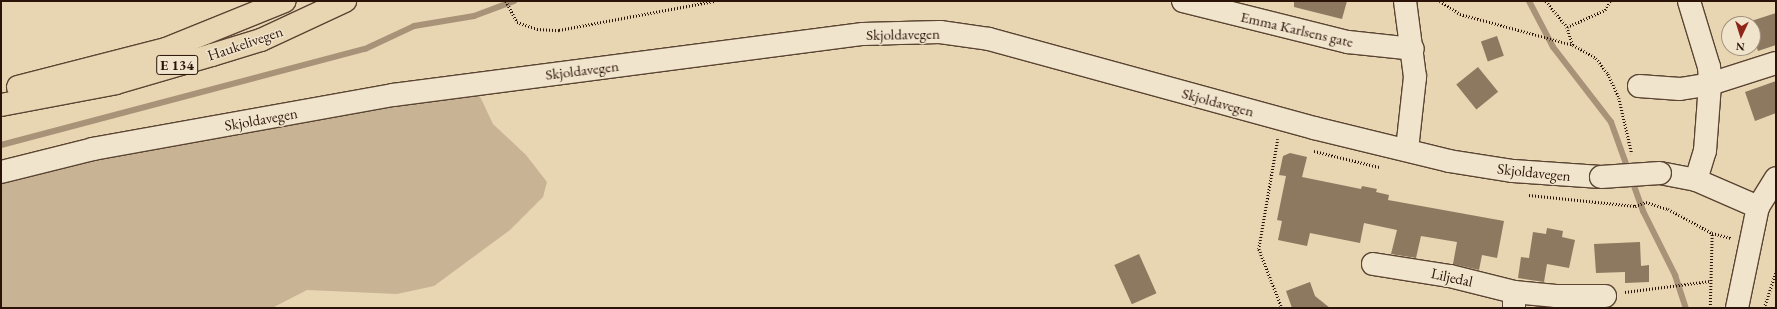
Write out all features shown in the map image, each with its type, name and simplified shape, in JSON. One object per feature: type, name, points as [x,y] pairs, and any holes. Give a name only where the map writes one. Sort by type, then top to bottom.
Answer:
[{"type":"highway","name":"Haukelivegen","points":[[1,91],[166,49],[285,1]]},
{"type":"highway","name":"Haukelivegen","points":[[1,105],[116,83],[219,53],[296,25],[345,1]]},
{"type":"street","name":"Emma Karlsens gate","points":[[1183,1],[1348,42],[1413,49]]},
{"type":"street","points":[[1406,1],[1413,49],[1414,104],[1407,150]]},
{"type":"street","points":[[1692,10],[1709,67],[1710,84],[1705,151],[1696,180]]},
{"type":"street","name":"Skjoldavegen","points":[[1,172],[94,149],[393,95],[855,35],[946,32],[989,39],[1314,128],[1449,161],[1512,171],[1601,176],[1660,173],[1696,180],[1758,207]]},
{"type":"street","points":[[1639,86],[1680,89],[1710,84],[1776,63]]},
{"type":"street","points":[[1737,308],[1758,207],[1776,178]]},
{"type":"street","name":"Liljedal","points":[[1373,264],[1450,276],[1514,300],[1556,296],[1605,296]]},
{"type":"path","points":[[506,1],[508,8],[517,22],[524,25],[560,30],[714,1]]},
{"type":"path","points":[[1440,1],[1460,14],[1561,43],[1573,45],[1596,58],[1608,74],[1619,98],[1633,157]]},
{"type":"path","points":[[1546,1],[1567,27],[1573,45]]},
{"type":"path","points":[[1567,27],[1606,10],[1610,1]]},
{"type":"path","points":[[1271,134],[1286,140]]},
{"type":"path","points":[[1279,137],[1259,249],[1282,308]]},
{"type":"path","points":[[1636,206],[1646,202],[1668,209],[1712,233],[1738,240]]},
{"type":"path","points":[[1710,308],[1712,233]]},
{"type":"path","points":[[1764,308],[1776,270]]},
{"type":"path","points":[[1605,296],[1710,281]]},
{"type":"shaded area","points":[[476,88],[493,124],[526,155],[547,182],[543,197],[510,230],[434,286],[397,294],[307,290],[272,308],[1,308],[1,172]]},
{"type":"building","points":[[1294,1],[1347,1],[1342,19],[1294,7]]},
{"type":"building","points":[[1776,13],[1776,45],[1761,50],[1761,18]]},
{"type":"building","points":[[1497,36],[1504,56],[1488,61],[1481,42]]},
{"type":"building","points":[[1478,67],[1498,92],[1476,109],[1456,85]]},
{"type":"building","points":[[1776,81],[1776,113],[1755,121],[1745,92]]},
{"type":"building","points":[[1290,153],[1307,157],[1302,177],[1361,189],[1362,186],[1377,189],[1376,192],[1389,195],[1388,200],[1504,221],[1497,258],[1482,255],[1479,270],[1453,264],[1457,242],[1421,236],[1416,258],[1391,254],[1397,230],[1364,223],[1360,243],[1310,233],[1307,246],[1278,240],[1282,221],[1277,220],[1286,176],[1279,175],[1283,156]]},
{"type":"building","points":[[1547,228],[1563,231],[1562,237],[1575,240],[1569,268],[1547,264],[1544,282],[1518,278],[1521,257],[1529,258],[1533,232],[1546,234]]},
{"type":"building","points":[[1640,242],[1641,266],[1649,265],[1649,282],[1625,283],[1625,272],[1596,273],[1594,244]]},
{"type":"building","points":[[1139,254],[1156,293],[1132,304],[1114,265]]},
{"type":"building","points":[[1310,282],[1315,296],[1330,308],[1292,308],[1286,291]]},
{"type":"waterway","points":[[1,145],[365,49],[414,26],[474,16],[514,1]]},
{"type":"waterway","points":[[1529,1],[1553,47],[1611,122],[1643,211],[1675,275],[1686,308]]}]
